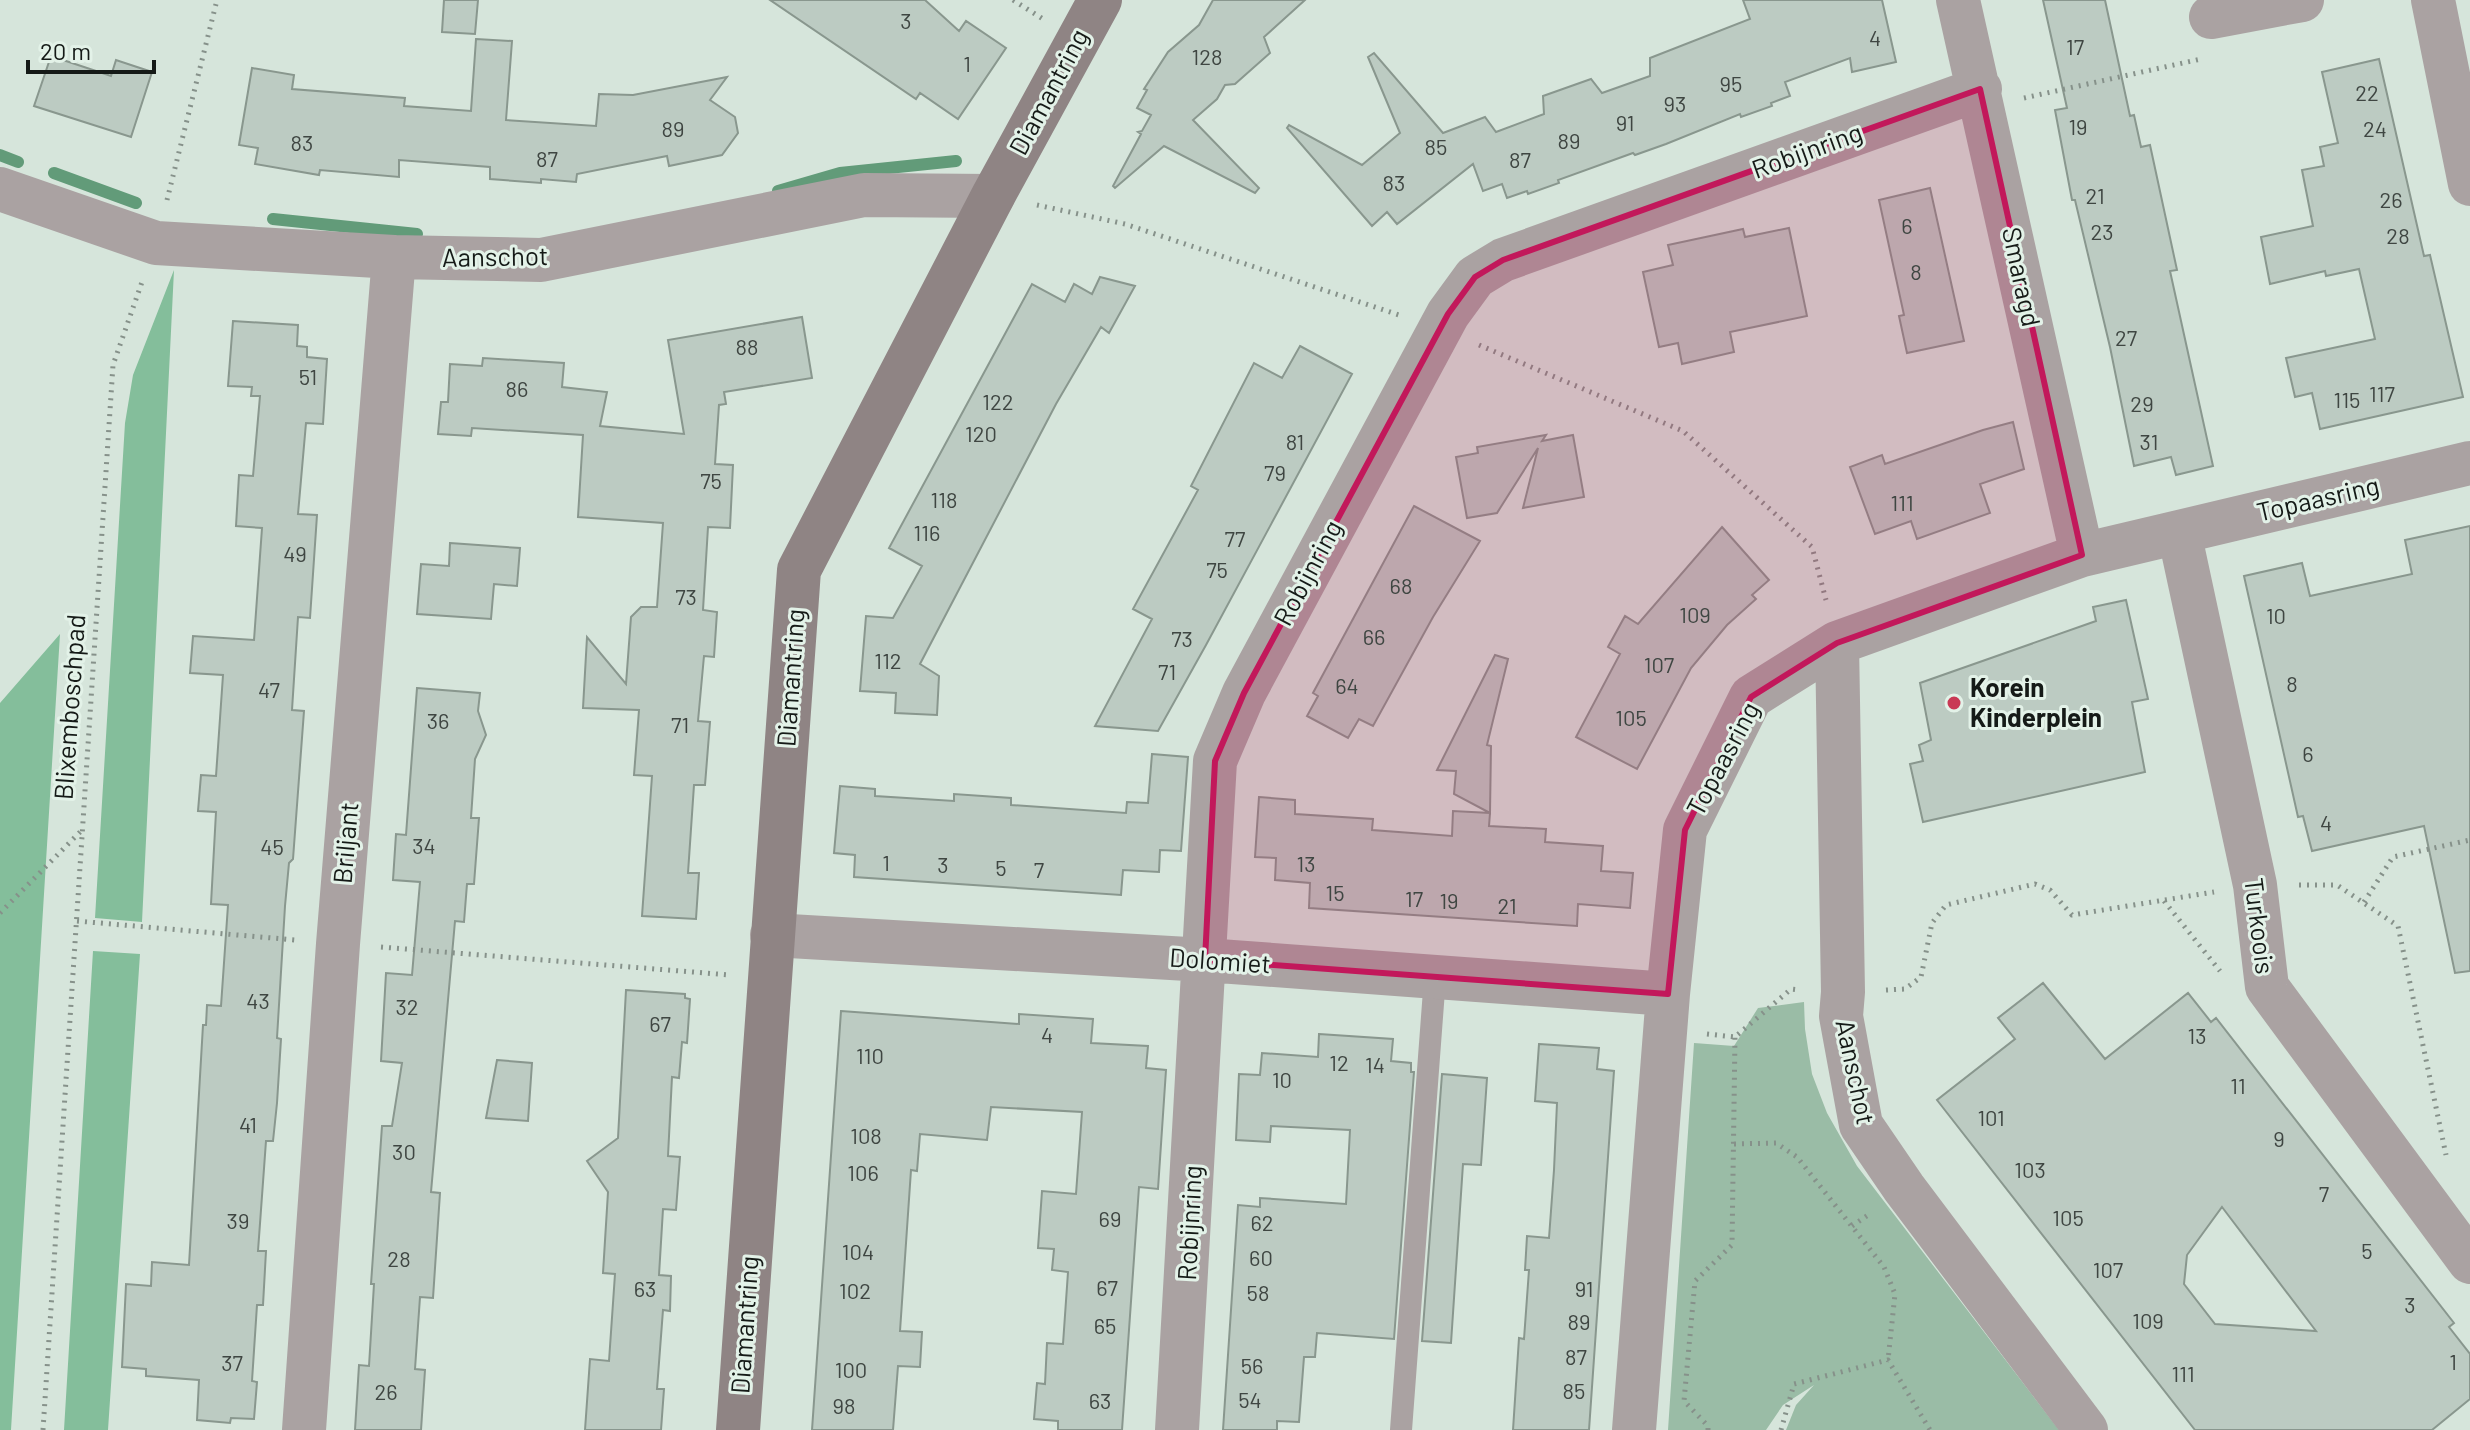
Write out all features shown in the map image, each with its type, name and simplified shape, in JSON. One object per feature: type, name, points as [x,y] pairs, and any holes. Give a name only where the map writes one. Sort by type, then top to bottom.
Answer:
[{"type":"street","name":"Smaragd","points":[[1958,0],[2082,555]]},
{"type":"street","points":[[2211,17],[2302,0]]},
{"type":"street","points":[[2433,0],[2470,184]]},
{"type":"street","name":"Diamantring","points":[[738,1430],[799,570],[1095,2]]},
{"type":"street","name":"Robijnring","points":[[1177,1430],[1215,761],[1244,693],[1448,314],[1475,277],[1503,260],[1980,89]]},
{"type":"street","name":"Aanschot","points":[[0,189],[156,243],[394,257],[541,260],[864,195],[993,196]]},
{"type":"street","name":"Briljant","points":[[304,1430],[338,944],[394,257]]},
{"type":"street","name":"Topaasring","points":[[1634,1430],[1667,1013],[1685,830],[1751,697],[1837,643],[2082,555],[2470,463]]},
{"type":"street","name":"Turkoois","points":[[2179,532],[2255,885],[2267,987],[2470,1262]]},
{"type":"street","name":"Aanschot","points":[[1837,643],[1841,1016],[1861,1125],[1904,1188],[2086,1430]]},
{"type":"street","name":"Dolomiet","points":[[772,935],[1205,960],[1435,977],[1667,1013]]},
{"type":"lane","points":[[1401,1430],[1435,977]]},
{"type":"path","name":"Blixemboschpad","points":[[43,1430],[113,365],[156,243],[217,0]]},
{"type":"path","points":[[1980,89],[2021,98],[2219,56],[2211,17]]},
{"type":"path","points":[[0,913],[82,830]]},
{"type":"path","points":[[2364,902],[2393,857],[2470,840]]},
{"type":"path","points":[[1708,1430],[1708,1426],[1684,1401],[1686,1371],[1695,1281],[1732,1245],[1735,1037],[1791,989],[1843,992],[1905,989],[1921,977],[1932,923],[1946,905],[2035,884],[2050,890],[2072,915],[2255,885],[2337,885],[2398,926],[2449,1169]]},
{"type":"path","points":[[2163,900],[2221,973],[2267,987]]},
{"type":"path","points":[[77,921],[769,979]]},
{"type":"path","points":[[1667,1013],[1735,1037]]},
{"type":"path","points":[[1733,1144],[1776,1143],[1797,1157],[1884,1267],[1895,1294],[1888,1360],[1930,1430]]},
{"type":"path","points":[[1781,1430],[1794,1384],[1888,1360]]},
{"type":"highlighted area","points":[[1980,89],[2082,555],[1837,643],[1751,697],[1685,830],[1668,994],[1205,960],[1215,761],[1244,693],[1448,314],[1475,277],[1503,260]]},
{"type":"green space","points":[[174,270],[142,922],[95,918],[125,423],[133,375]]},
{"type":"green space","points":[[60,634],[11,1430],[0,1430],[0,703]]},
{"type":"green space","points":[[93,951],[140,954],[108,1430],[64,1430]]},
{"type":"green space","points":[[1804,1002],[1812,1074],[1827,1113],[1857,1166],[2059,1430],[1786,1430],[1796,1405],[1814,1385],[1783,1405],[1766,1430],[1668,1430],[1694,1043],[1734,1046],[1758,1008]]},
{"type":"building","points":[[444,0],[478,0],[475,34],[442,32]]},
{"type":"building","points":[[770,0],[925,0],[959,31],[966,21],[1006,48],[958,119],[920,93],[916,99]]},
{"type":"building","points":[[1213,0],[1305,0],[1264,37],[1270,53],[1235,84],[1225,85],[1217,99],[1193,120],[1259,188],[1255,193],[1164,146],[1115,188],[1113,186],[1141,134],[1138,132],[1142,131],[1151,115],[1137,108],[1147,90],[1144,89],[1168,52],[1199,25]]},
{"type":"building","points":[[1743,0],[1882,0],[1896,62],[1852,72],[1850,58],[1785,82],[1790,96],[1771,103],[1772,106],[1741,117],[1740,114],[1666,144],[1558,180],[1559,183],[1528,194],[1527,191],[1507,198],[1502,184],[1483,191],[1473,164],[1397,224],[1387,212],[1372,226],[1287,128],[1289,125],[1362,165],[1400,133],[1368,57],[1374,53],[1443,133],[1485,117],[1496,132],[1544,114],[1543,96],[1591,79],[1602,93],[1650,76],[1650,58],[1750,19]]},
{"type":"building","points":[[2043,0],[2105,0],[2130,116],[2134,115],[2141,147],[2150,145],[2177,270],[2170,271],[2213,466],[2176,475],[2171,457],[2134,466],[2110,347],[2075,200],[2072,200],[2055,110],[2067,108]]},
{"type":"building","points":[[476,39],[512,41],[506,120],[596,126],[599,94],[633,95],[727,77],[710,100],[735,117],[738,133],[722,155],[669,166],[667,156],[577,174],[576,182],[541,179],[541,183],[490,179],[490,167],[399,160],[399,177],[320,170],[319,175],[255,164],[258,148],[239,145],[252,68],[294,75],[292,89],[405,98],[404,106],[471,111]]},
{"type":"building","points":[[51,56],[111,76],[116,60],[152,72],[131,137],[34,106]]},
{"type":"building","points":[[2379,59],[2424,256],[2430,255],[2463,397],[2320,429],[2312,393],[2295,397],[2286,358],[2375,339],[2359,269],[2326,276],[2325,271],[2270,284],[2261,237],[2313,226],[2302,170],[2324,166],[2320,147],[2338,143],[2322,72]]},
{"type":"building","points":[[1930,188],[1964,341],[1907,353],[1899,316],[1904,315],[1879,200]]},
{"type":"building","points":[[1789,228],[1807,316],[1730,332],[1734,352],[1682,364],[1678,343],[1659,347],[1643,272],[1673,265],[1668,245],[1743,229],[1745,237]]},
{"type":"building","points":[[1100,277],[1135,286],[1109,333],[1101,327],[1056,404],[920,664],[939,676],[937,715],[895,713],[896,693],[860,691],[866,616],[893,618],[922,566],[889,548],[1032,284],[1065,302],[1074,284],[1092,294]]},
{"type":"building","points":[[802,317],[812,378],[724,392],[726,404],[719,405],[715,464],[733,465],[730,528],[708,527],[703,610],[717,612],[714,657],[704,656],[698,721],[710,722],[705,785],[694,785],[688,873],[699,873],[696,919],[642,916],[652,776],[634,775],[639,710],[583,708],[587,637],[626,684],[631,617],[641,607],[657,607],[663,523],[578,517],[583,435],[472,428],[471,436],[438,434],[441,402],[448,402],[450,364],[482,366],[483,358],[564,363],[562,387],[607,392],[600,426],[684,434],[668,340]]},
{"type":"building","points":[[233,321],[298,325],[297,346],[307,347],[307,357],[327,359],[323,424],[306,423],[298,514],[317,515],[310,618],[298,617],[292,710],[304,711],[293,859],[289,863],[285,906],[277,1038],[281,1039],[277,1103],[273,1141],[266,1141],[258,1251],[266,1251],[263,1305],[257,1305],[252,1381],[257,1382],[254,1419],[231,1418],[230,1423],[197,1420],[199,1380],[146,1376],[146,1369],[122,1367],[126,1284],[151,1286],[152,1262],[189,1265],[203,1025],[206,1025],[207,1005],[221,1006],[228,905],[211,904],[216,812],[198,811],[201,775],[216,776],[223,675],[190,673],[193,636],[254,640],[262,528],[236,526],[239,475],[253,476],[260,396],[251,396],[252,387],[228,386]]},
{"type":"building","points":[[1300,346],[1352,374],[1206,645],[1158,731],[1095,726],[1152,619],[1133,609],[1198,490],[1191,486],[1254,363],[1282,378]]},
{"type":"building","points":[[2013,422],[2024,469],[1980,484],[1990,513],[1917,539],[1911,521],[1875,534],[1850,467],[1882,455],[1885,464]]},
{"type":"building","points":[[1546,435],[1542,441],[1573,435],[1584,497],[1523,508],[1538,448],[1497,513],[1467,518],[1456,457],[1478,453],[1477,447]]},
{"type":"building","points":[[1414,506],[1480,541],[1433,617],[1373,726],[1359,719],[1348,738],[1307,716],[1318,696],[1313,693]]},
{"type":"building","points":[[2470,526],[2470,971],[2455,973],[2424,826],[2312,851],[2303,816],[2298,817],[2244,576],[2302,563],[2310,596],[2412,574],[2405,540]]},
{"type":"building","points":[[1722,527],[1769,580],[1752,595],[1756,599],[1727,625],[1691,668],[1637,769],[1576,737],[1620,654],[1608,647],[1625,616],[1638,624]]},
{"type":"building","points":[[450,543],[520,548],[517,586],[494,584],[491,619],[417,614],[421,564],[449,566]]},
{"type":"building","points":[[2126,600],[2148,699],[2132,702],[2145,772],[1923,822],[1910,764],[1923,761],[1919,745],[1931,740],[1920,683],[2096,621],[2093,607]]},
{"type":"building","points":[[1495,655],[1508,659],[1487,745],[1491,746],[1490,813],[1454,794],[1456,771],[1437,770]]},
{"type":"building","points":[[417,688],[480,693],[478,711],[486,735],[475,759],[471,818],[479,818],[474,884],[467,884],[464,922],[455,921],[431,1192],[440,1193],[433,1298],[420,1297],[415,1369],[425,1370],[421,1430],[355,1430],[359,1365],[369,1366],[374,1284],[371,1284],[382,1126],[392,1126],[402,1063],[381,1061],[386,973],[412,975],[420,882],[393,880],[396,834],[406,835]]},
{"type":"building","points":[[1152,754],[1188,757],[1181,851],[1160,850],[1159,872],[1123,870],[1121,895],[854,877],[855,855],[834,853],[840,786],[875,789],[875,796],[954,801],[954,794],[1011,798],[1011,805],[1126,813],[1127,802],[1148,803]]},
{"type":"building","points":[[1259,797],[1295,800],[1295,814],[1373,819],[1372,830],[1452,836],[1453,811],[1490,813],[1489,826],[1546,829],[1545,842],[1603,846],[1601,871],[1633,873],[1630,908],[1578,904],[1577,926],[1309,908],[1310,883],[1275,880],[1276,858],[1255,857]]},
{"type":"building","points":[[2043,983],[2105,1059],[2188,993],[2211,1022],[2216,1018],[2454,1323],[2449,1327],[2470,1354],[2470,1399],[2432,1430],[2195,1430],[1937,1100],[2015,1039],[1998,1018]],"holes":[[[2222,1207],[2316,1331],[2215,1324],[2184,1284],[2187,1255]]]},
{"type":"building","points":[[626,990],[685,994],[685,998],[690,999],[687,1043],[682,1042],[679,1078],[672,1077],[668,1156],[680,1157],[676,1210],[663,1209],[659,1275],[671,1276],[670,1311],[663,1310],[657,1389],[664,1389],[661,1430],[585,1430],[590,1359],[609,1361],[615,1274],[603,1273],[608,1192],[587,1161],[618,1138]]},
{"type":"building","points":[[841,1011],[1019,1024],[1019,1014],[1093,1019],[1091,1043],[1148,1046],[1146,1068],[1166,1070],[1158,1189],[1139,1187],[1122,1430],[1058,1430],[1058,1421],[1034,1419],[1037,1383],[1045,1384],[1047,1343],[1063,1344],[1068,1272],[1052,1270],[1054,1249],[1038,1248],[1042,1191],[1076,1194],[1082,1112],[991,1107],[987,1140],[920,1134],[917,1171],[911,1170],[900,1331],[922,1332],[920,1367],[898,1366],[893,1430],[812,1430]]},
{"type":"building","points":[[1319,1034],[1393,1039],[1391,1061],[1411,1063],[1411,1072],[1414,1072],[1394,1339],[1317,1333],[1315,1357],[1304,1357],[1299,1422],[1277,1421],[1277,1430],[1223,1430],[1238,1205],[1260,1207],[1260,1198],[1346,1204],[1350,1130],[1271,1126],[1270,1142],[1236,1140],[1239,1074],[1260,1075],[1262,1053],[1318,1057]]},
{"type":"building","points":[[1539,1044],[1599,1048],[1597,1069],[1614,1071],[1589,1430],[1513,1430],[1519,1338],[1524,1339],[1529,1270],[1525,1270],[1527,1236],[1549,1238],[1554,1170],[1557,1103],[1535,1101]]},
{"type":"building","points":[[497,1060],[532,1063],[528,1121],[486,1118]]},
{"type":"building","points":[[1442,1074],[1487,1078],[1481,1165],[1463,1164],[1451,1343],[1422,1341]]},
{"type":"waterway","points":[[0,155],[18,162]]},
{"type":"waterway","points":[[778,191],[840,173],[956,161]]},
{"type":"waterway","points":[[54,173],[136,203]]},
{"type":"waterway","points":[[273,219],[417,234]]},
{"type":"place","name":"Korein Kinderplein","points":[[1954,703]]}]
